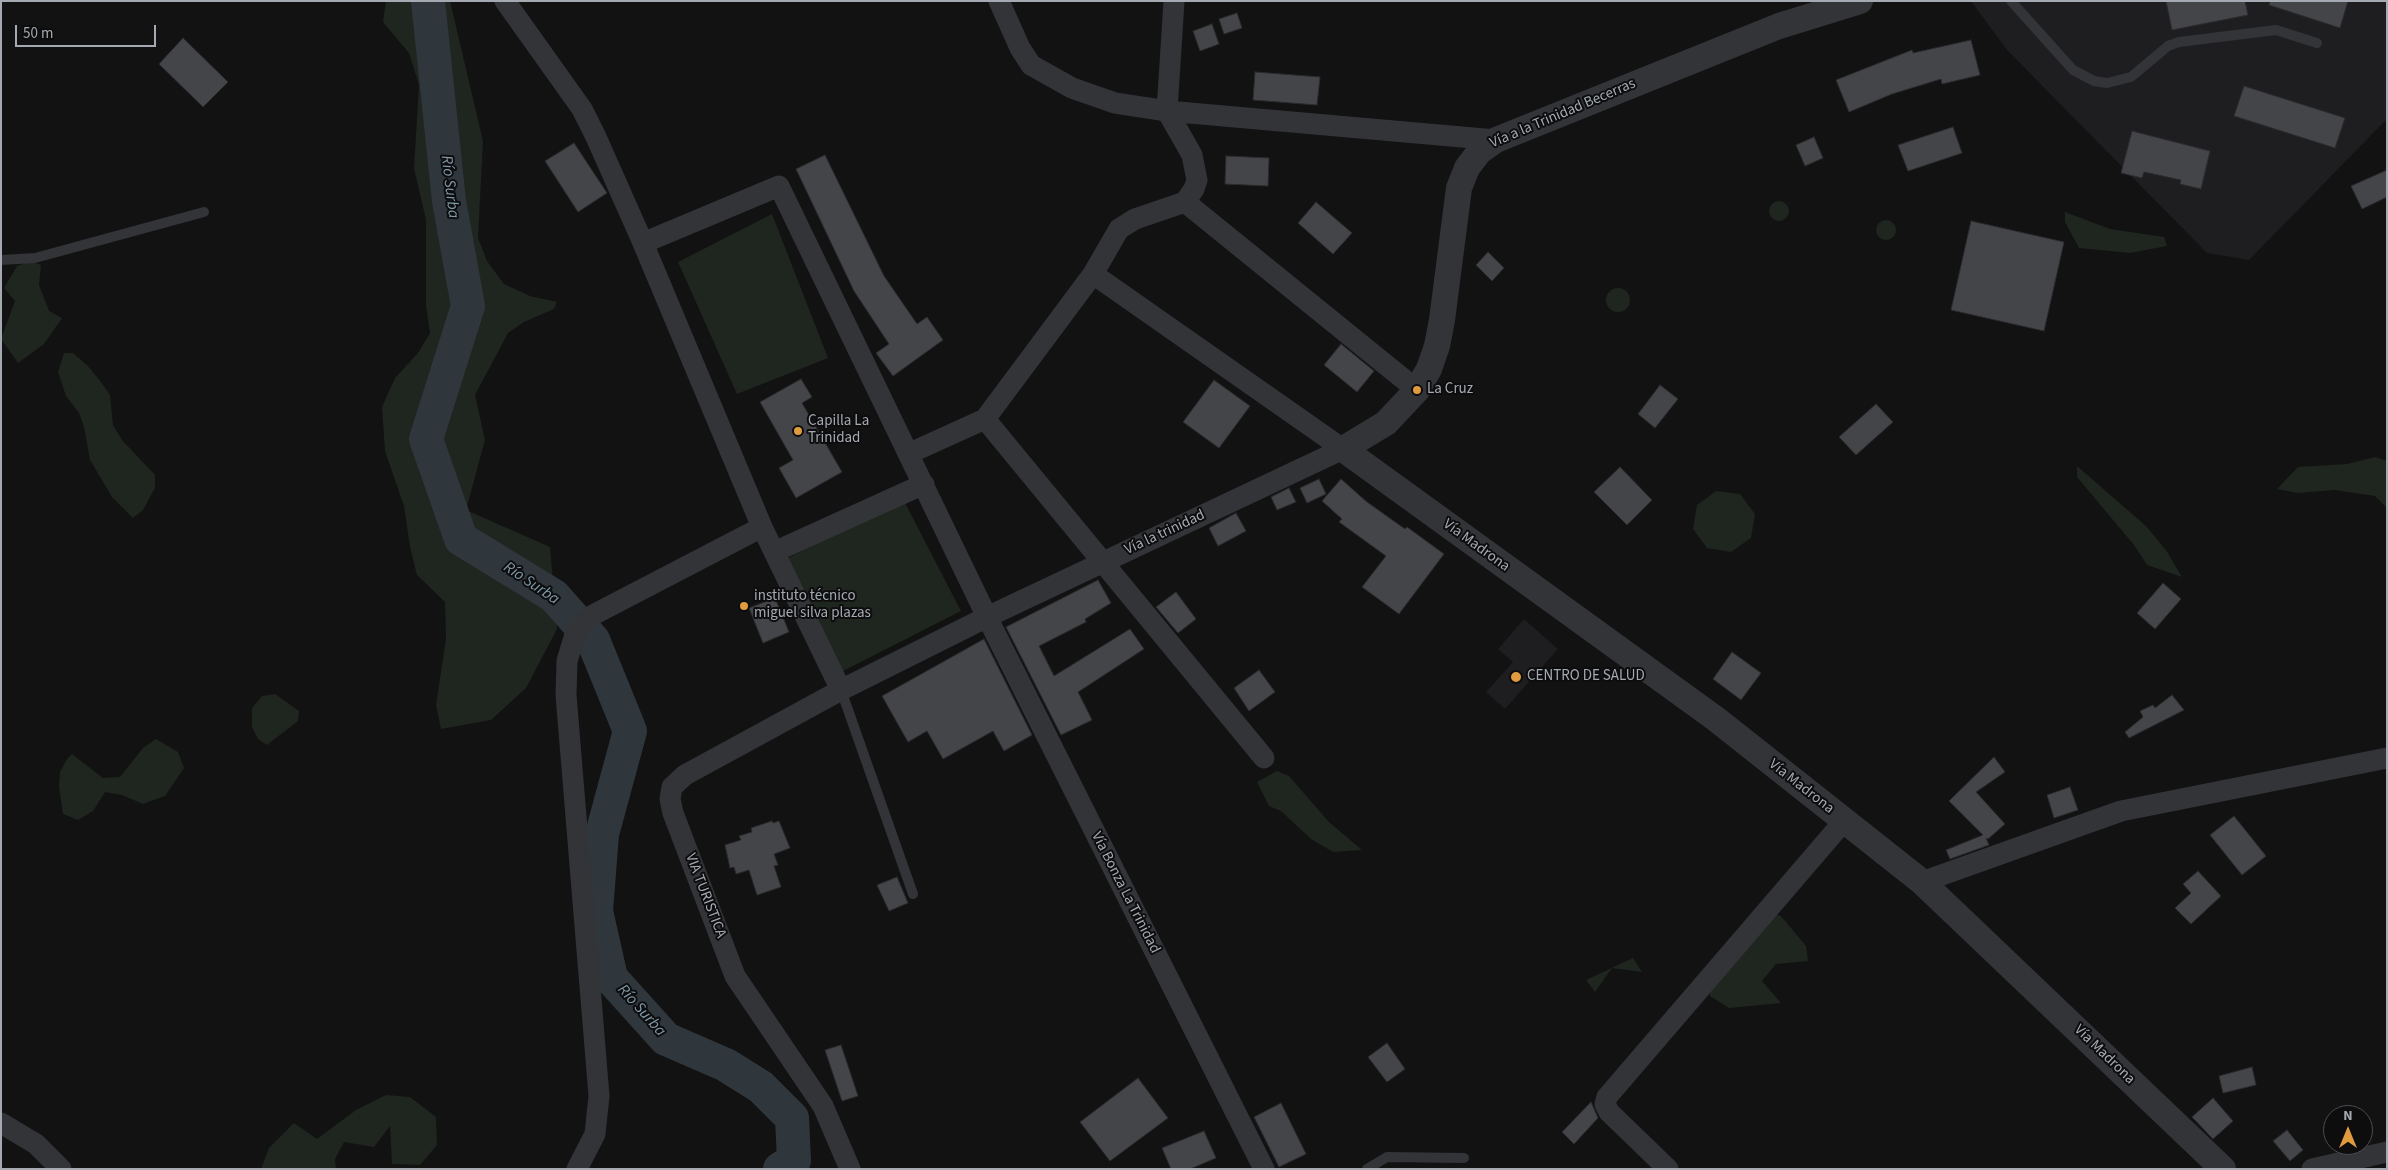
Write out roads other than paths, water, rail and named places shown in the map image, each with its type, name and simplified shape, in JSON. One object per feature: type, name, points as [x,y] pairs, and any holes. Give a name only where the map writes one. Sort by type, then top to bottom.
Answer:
[{"type":"street","points":[[505,1],[582,109],[643,243],[762,527],[841,690]]},
{"type":"street","points":[[999,1],[1020,48],[1031,65],[1090,96],[1115,103],[1167,111],[1496,140]]},
{"type":"street","points":[[910,453],[985,419],[1093,274],[1119,230],[1127,223],[1185,202],[1194,189],[1197,180],[1192,155],[1167,111],[1174,1]]},
{"type":"street","name":"Vía a la Trinidad Becerras","points":[[1343,449],[1386,423],[1417,390],[1429,369],[1437,346],[1459,188],[1468,168],[1479,152],[1496,140],[1780,26],[1860,1]]},
{"type":"street","name":"Vía Bonza La Trinidad","points":[[643,243],[779,186],[910,453],[987,616],[1264,1169]]},
{"type":"street","points":[[1185,202],[1417,390]]},
{"type":"street","points":[[1093,274],[1343,449]]},
{"type":"street","points":[[985,419],[1264,758]]},
{"type":"street","name":"Vía la trinidad","points":[[987,616],[1343,449]]},
{"type":"street","name":"Vía Madrona","points":[[1343,449],[1716,720],[1922,882],[2223,1169]]},
{"type":"street","points":[[774,552],[924,484]]},
{"type":"street","points":[[577,1169],[595,1134],[599,1096],[566,695],[567,661],[583,624],[762,527]]},
{"type":"street","name":"VIA TURISTICA","points":[[850,1169],[823,1106],[735,976],[673,813],[670,799],[672,786],[685,775],[841,690],[987,616]]},
{"type":"street","points":[[1922,882],[2121,810],[2387,758]]},
{"type":"street","points":[[1668,1169],[1609,1112],[1605,1104],[1607,1097],[1844,820]]},
{"type":"street","points":[[1,1123],[36,1144],[61,1169]]},
{"type":"street","points":[[2312,1169],[2387,1152]]},
{"type":"lane","points":[[2011,1],[2073,70],[2094,81],[2106,83],[2131,77],[2168,46],[2179,42],[2276,30],[2317,43]]},
{"type":"lane","points":[[1,260],[35,258],[204,212]]},
{"type":"lane","points":[[841,690],[913,894]]},
{"type":"lane","points":[[1367,1169],[1387,1157],[1464,1158]]},
{"type":"waterway","name":"Río Surba","points":[[428,1],[449,201],[468,306],[426,439],[461,539],[554,596],[593,640],[630,731],[602,834],[596,911],[611,978],[666,1039],[726,1065],[761,1087],[792,1118],[794,1160],[780,1169]]},
{"type":"place","name":"La Cruz","points":[[1417,390]]},
{"type":"place","name":"Capilla La Trinidad","points":[[798,431]]},
{"type":"place","name":"instituto técnico miguel silva plazas","points":[[744,606]]},
{"type":"place","name":"CENTRO DE SALUD","points":[[1516,677]]}]
